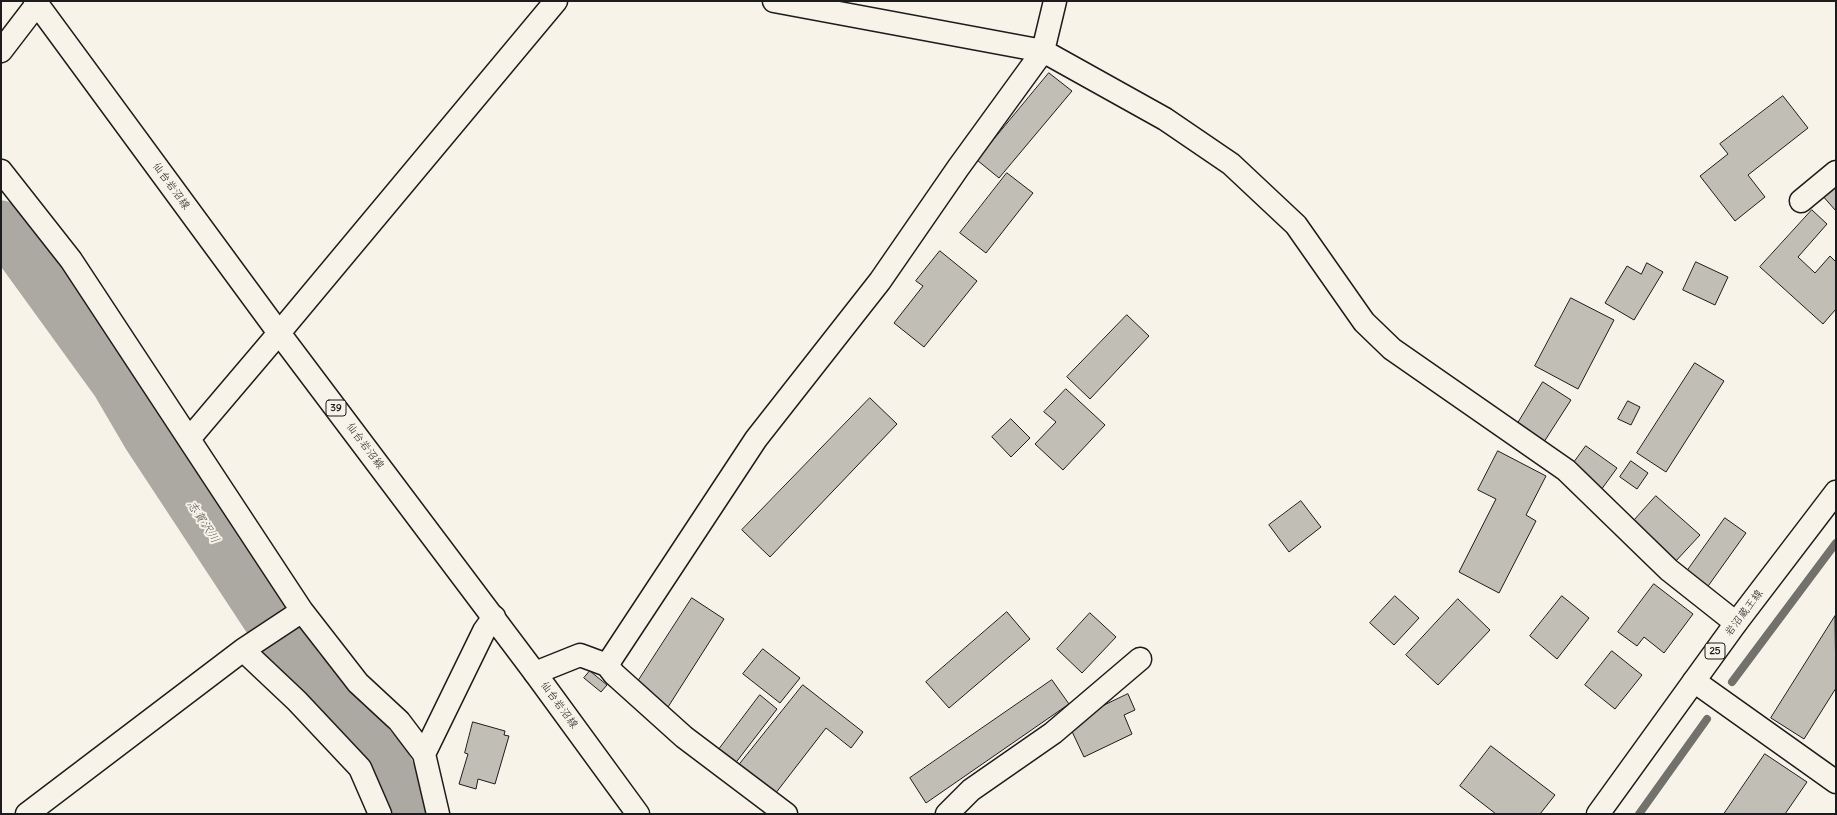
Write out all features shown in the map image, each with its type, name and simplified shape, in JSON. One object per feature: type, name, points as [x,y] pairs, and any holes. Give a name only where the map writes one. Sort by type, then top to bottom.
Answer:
[{"type":"street","points":[[189,439],[556,1]]},
{"type":"street","points":[[774,1],[1043,51],[1165,120],[1231,164],[1296,225],[1364,322],[1392,349],[1566,470],[1669,570],[1736,623]]},
{"type":"street","points":[[617,675],[756,439],[880,281],[958,168],[1043,51],[1055,1]]},
{"type":"street","points":[[1,51],[36,2]]},
{"type":"street","name":"仙台岩沼線","points":[[36,2],[279,333],[536,673],[638,814]]},
{"type":"street","points":[[1,171],[71,260],[189,439],[297,614],[358,683],[399,722],[424,754],[438,814]]},
{"type":"street","points":[[1801,201],[1836,172]]},
{"type":"street","name":"岩沼蔵王線","points":[[1598,814],[1736,623],[1836,492]]},
{"type":"street","points":[[27,814],[249,646],[297,614]]},
{"type":"street","points":[[424,754],[484,631],[494,617]]},
{"type":"street","points":[[249,646],[297,701],[360,768],[380,814]]},
{"type":"street","points":[[536,673],[580,655],[617,675],[684,737],[786,814]]},
{"type":"street","points":[[947,814],[971,790],[1052,733],[1140,659]]},
{"type":"street","points":[[1694,681],[1836,782]]},
{"type":"building","points":[[1049,73],[1072,91],[999,178],[977,160]]},
{"type":"building","points":[[1783,96],[1808,128],[1748,175],[1765,197],[1735,221],[1700,176],[1728,154],[1720,144]]},
{"type":"building","points":[[1007,173],[1033,193],[986,253],[960,233]]},
{"type":"building","points":[[1836,181],[1836,211],[1821,194]]},
{"type":"building","points":[[1812,210],[1827,224],[1798,257],[1815,273],[1830,256],[1836,262],[1836,309],[1823,324],[1760,267]]},
{"type":"building","points":[[940,251],[977,281],[924,347],[894,323],[923,286],[916,281]]},
{"type":"building","points":[[1696,262],[1728,277],[1715,305],[1683,290]]},
{"type":"building","points":[[1647,263],[1663,272],[1634,320],[1605,303],[1627,266],[1641,274]]},
{"type":"building","points":[[1571,298],[1614,320],[1578,389],[1535,366]]},
{"type":"building","points":[[1127,315],[1149,336],[1090,399],[1067,377]]},
{"type":"building","points":[[1695,363],[1724,381],[1666,472],[1637,453]]},
{"type":"building","points":[[1543,382],[1571,400],[1542,445],[1515,428]]},
{"type":"building","points":[[1066,389],[1105,425],[1063,470],[1035,444],[1056,422],[1044,412]]},
{"type":"building","points":[[870,398],[897,424],[770,557],[742,530]]},
{"type":"building","points":[[1628,401],[1640,407],[1631,425],[1618,419]]},
{"type":"building","points":[[1011,419],[1030,438],[1011,457],[992,437]]},
{"type":"building","points":[[1586,446],[1617,468],[1601,490],[1570,468]]},
{"type":"building","points":[[1498,451],[1546,476],[1526,515],[1536,521],[1499,593],[1459,572],[1496,499],[1478,490]]},
{"type":"building","points":[[1631,461],[1648,473],[1637,489],[1620,477]]},
{"type":"building","points":[[1656,496],[1700,535],[1674,563],[1631,524]]},
{"type":"building","points":[[1301,501],[1321,527],[1289,552],[1269,525]]},
{"type":"building","points":[[1725,518],[1746,533],[1706,589],[1685,574]]},
{"type":"building","points":[[1654,584],[1693,614],[1664,653],[1644,637],[1637,646],[1618,632]]},
{"type":"building","points":[[1395,596],[1419,618],[1394,645],[1370,623]]},
{"type":"building","points":[[1562,596],[1589,618],[1557,659],[1530,636]]},
{"type":"building","points":[[692,598],[724,619],[668,707],[635,686]]},
{"type":"building","points":[[1458,599],[1490,630],[1438,685],[1406,655]]},
{"type":"building","points":[[1007,612],[1030,639],[949,708],[926,682]]},
{"type":"building","points":[[1090,613],[1116,637],[1082,673],[1057,649]]},
{"type":"building","points":[[1835,616],[1836,688],[1804,739],[1771,718]]},
{"type":"building","points":[[763,649],[800,678],[780,703],[743,674]]},
{"type":"building","points":[[1612,651],[1642,675],[1615,709],[1585,685]]},
{"type":"building","points":[[590,671],[607,685],[601,692],[584,678]]},
{"type":"building","points":[[1052,680],[1069,704],[926,803],[910,778]]},
{"type":"building","points":[[803,685],[863,732],[851,748],[826,728],[775,794],[739,765]]},
{"type":"building","points":[[1128,694],[1135,710],[1124,715],[1132,734],[1084,757],[1068,723]]},
{"type":"building","points":[[760,695],[777,709],[734,765],[717,752]]},
{"type":"building","points":[[473,722],[505,731],[504,735],[509,736],[495,784],[478,779],[476,789],[459,784],[468,754],[465,753]]},
{"type":"building","points":[[1491,746],[1555,795],[1540,814],[1496,814],[1460,786]]},
{"type":"building","points":[[1765,754],[1807,782],[1785,814],[1724,814]]},
{"type":"waterway","name":"志賀沢川","points":[[1,225],[115,382],[146,435],[300,669],[349,720],[386,763],[408,807],[409,814]]},
{"type":"waterway","points":[[1732,682],[1836,543]]},
{"type":"waterway","points":[[1639,814],[1707,719]]}]
